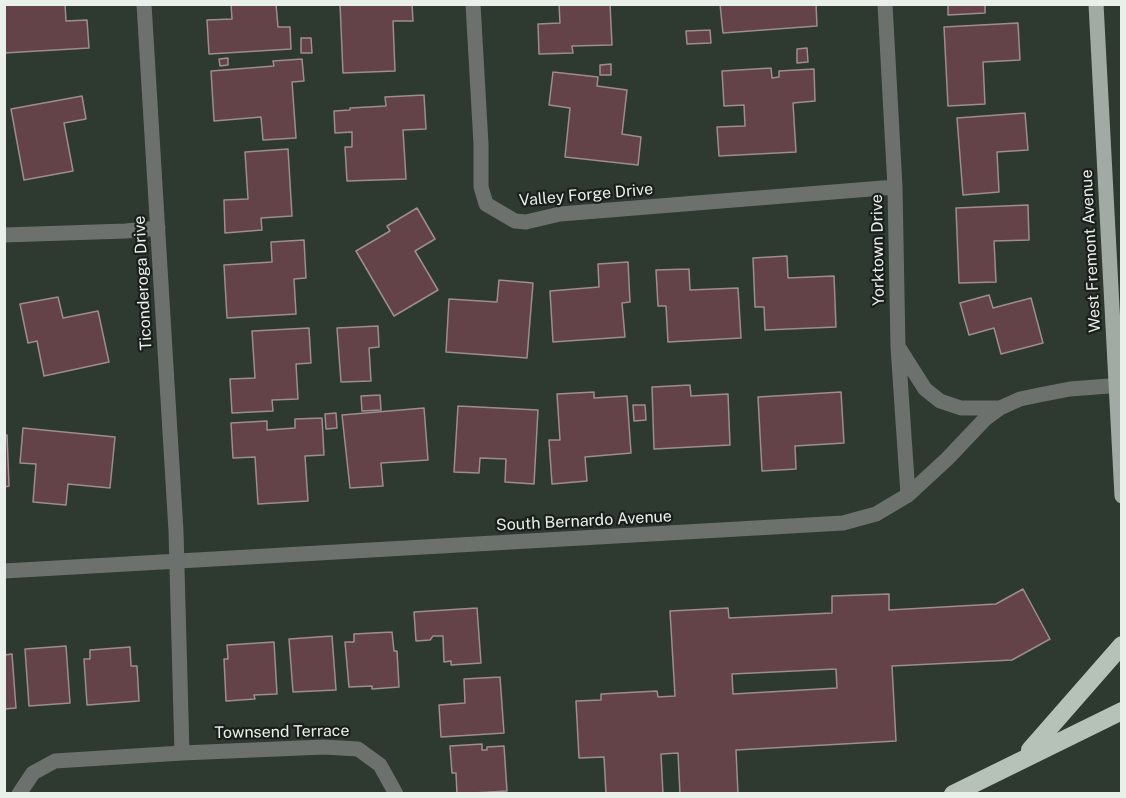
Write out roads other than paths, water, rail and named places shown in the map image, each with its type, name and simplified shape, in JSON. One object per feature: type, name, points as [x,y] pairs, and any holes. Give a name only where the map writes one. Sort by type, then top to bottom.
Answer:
[{"type":"highway","points":[[1023,758],[1122,645]]},
{"type":"highway","points":[[953,794],[1122,711]]},
{"type":"main road","name":"West Fremont Avenue","points":[[1096,4],[1119,385],[1122,496]]},
{"type":"street","name":"Ticonderoga Drive","points":[[144,4],[176,560]]},
{"type":"street","name":"Valley Forge Drive","points":[[473,4],[481,144],[481,187],[486,204],[515,221],[526,222],[560,214],[895,187]]},
{"type":"street","name":"Yorktown Drive","points":[[885,4],[895,187],[898,347],[908,495]]},
{"type":"street","points":[[4,236],[158,228]]},
{"type":"street","points":[[898,347],[925,389],[940,401],[962,408],[1000,408]]},
{"type":"street","name":"South Bernardo Avenue","points":[[4,571],[843,523],[876,514],[908,495],[985,419],[1000,408],[1020,399],[1070,389],[1119,385]]},
{"type":"street","points":[[176,560],[182,753]]},
{"type":"street","name":"Townsend Terrace","points":[[19,794],[33,773],[55,761],[324,747],[358,749],[381,765],[396,794]]}]
